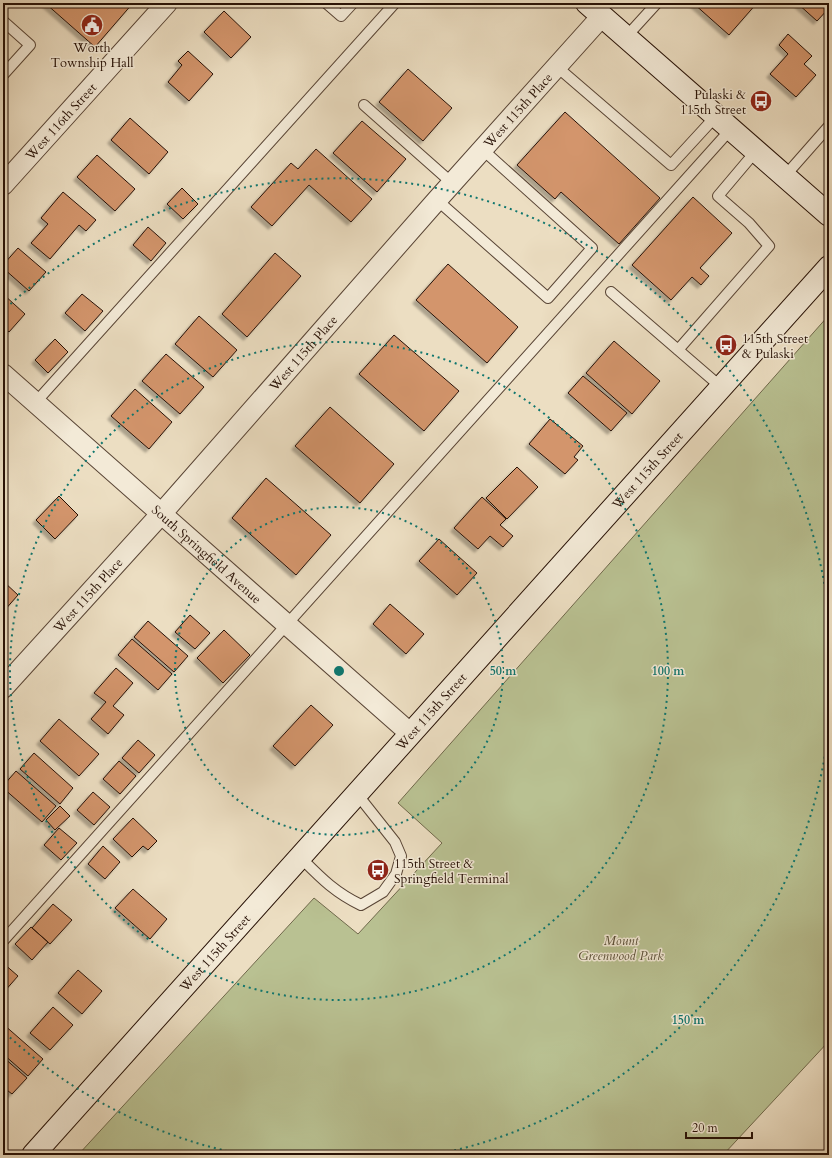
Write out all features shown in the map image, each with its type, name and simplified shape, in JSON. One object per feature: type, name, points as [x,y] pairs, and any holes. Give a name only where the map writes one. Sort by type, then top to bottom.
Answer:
[{"type":"street","name":"West 116th Street","points":[[3,185],[167,3]]},
{"type":"street","points":[[594,9],[829,215]]},
{"type":"street","name":"West 115th Place","points":[[3,688],[162,513],[556,66],[594,9]]},
{"type":"street","name":"West 115th Street","points":[[33,1155],[829,267]]},
{"type":"street","name":"South Springfield Avenue","points":[[3,374],[411,734]]},
{"type":"lane","points":[[326,3],[341,16],[353,3]]},
{"type":"lane","points":[[36,402],[395,3]]},
{"type":"lane","points":[[626,37],[657,3]]},
{"type":"lane","points":[[3,21],[30,45],[3,76]]},
{"type":"lane","points":[[556,66],[671,165],[724,122]]},
{"type":"lane","points":[[364,105],[452,183]]},
{"type":"lane","points":[[3,941],[288,624],[724,122]]},
{"type":"lane","points":[[785,176],[829,126]]},
{"type":"lane","points":[[437,200],[548,298],[592,248],[482,149]]},
{"type":"lane","points":[[678,350],[769,246],[749,223],[718,196],[756,151]]},
{"type":"lane","points":[[611,292],[721,387]]},
{"type":"lane","points":[[300,858],[327,884],[345,897],[360,905],[383,892],[396,874],[401,856],[395,842],[357,794]]},
{"type":"green space","name":"Mount Greenwood Park","points":[[829,315],[829,1041],[723,1155],[78,1155],[314,898],[358,934],[442,843],[398,803]]},
{"type":"building","name":"Worth Township Hall","points":[[45,3],[133,3],[95,47]]},
{"type":"building","points":[[693,3],[757,3],[729,35]]},
{"type":"building","points":[[797,3],[829,3],[829,8],[817,21]]},
{"type":"building","points":[[224,11],[251,37],[231,58],[204,32]]},
{"type":"building","points":[[788,34],[812,56],[804,64],[816,75],[796,97],[770,74],[788,54],[779,45]]},
{"type":"building","points":[[188,51],[213,74],[189,101],[168,82],[182,65],[178,61]]},
{"type":"building","points":[[408,69],[452,108],[423,141],[379,102]]},
{"type":"building","points":[[565,112],[660,198],[619,244],[561,192],[555,199],[517,165]]},
{"type":"building","points":[[130,118],[168,152],[149,174],[111,140]]},
{"type":"building","points":[[362,121],[406,159],[377,192],[333,153]]},
{"type":"building","points":[[316,149],[372,199],[351,222],[309,185],[272,226],[251,207],[291,163],[298,169]]},
{"type":"building","points":[[97,155],[135,189],[115,211],[77,177]]},
{"type":"building","points":[[182,188],[198,204],[183,219],[167,204]]},
{"type":"building","points":[[63,192],[96,220],[86,231],[79,225],[50,259],[31,243],[48,224],[41,218]]},
{"type":"building","points":[[693,197],[732,233],[700,268],[709,276],[701,285],[692,277],[671,300],[632,265]]},
{"type":"building","points":[[148,227],[166,243],[151,261],[133,245]]},
{"type":"building","points":[[18,248],[46,272],[29,291],[3,268],[3,265]]},
{"type":"building","points":[[275,253],[301,276],[247,337],[222,314]]},
{"type":"building","points":[[448,264],[518,327],[487,363],[416,300]]},
{"type":"building","points":[[3,294],[25,314],[9,332],[3,326]]},
{"type":"building","points":[[82,294],[103,311],[85,331],[65,313]]},
{"type":"building","points":[[199,316],[237,350],[213,377],[175,344]]},
{"type":"building","points":[[394,335],[459,391],[424,431],[359,374]]},
{"type":"building","points":[[55,339],[68,352],[48,373],[35,360]]},
{"type":"building","points":[[614,341],[660,381],[632,414],[586,373]]},
{"type":"building","points":[[166,354],[204,387],[180,414],[142,381]]},
{"type":"building","points":[[583,376],[627,413],[611,431],[568,393]]},
{"type":"building","points":[[135,389],[172,422],[149,449],[111,416]]},
{"type":"building","points":[[330,407],[394,464],[360,503],[295,446]]},
{"type":"building","points":[[550,419],[583,446],[574,457],[578,460],[565,474],[529,444]]},
{"type":"building","points":[[517,467],[538,487],[507,519],[486,498]]},
{"type":"building","points":[[266,478],[331,535],[296,575],[232,518]]},
{"type":"building","points":[[59,496],[78,515],[55,539],[36,520]]},
{"type":"building","points":[[482,497],[506,519],[500,525],[513,536],[503,547],[490,536],[478,549],[454,528]]},
{"type":"building","points":[[439,539],[477,573],[457,595],[419,561]]},
{"type":"building","points":[[3,581],[18,595],[3,612]]},
{"type":"building","points":[[390,604],[424,634],[406,654],[373,624]]},
{"type":"building","points":[[190,615],[210,633],[195,649],[175,632]]},
{"type":"building","points":[[148,621],[188,656],[174,672],[134,637]]},
{"type":"building","points":[[224,630],[250,655],[223,683],[197,658]]},
{"type":"building","points":[[132,639],[172,674],[158,690],[118,655]]},
{"type":"building","points":[[116,668],[133,683],[113,706],[124,715],[108,734],[91,719],[106,702],[94,693]]},
{"type":"building","points":[[311,705],[333,725],[295,766],[273,746]]},
{"type":"building","points":[[59,719],[99,754],[79,776],[40,741]]},
{"type":"building","points":[[138,740],[155,755],[139,773],[122,758]]},
{"type":"building","points":[[34,753],[73,788],[60,804],[20,769]]},
{"type":"building","points":[[119,761],[136,776],[120,794],[103,779]]},
{"type":"building","points":[[16,771],[56,806],[42,822],[3,788],[3,786]]},
{"type":"building","points":[[93,792],[110,807],[94,825],[77,810]]},
{"type":"building","points":[[60,806],[70,816],[55,830],[46,820]]},
{"type":"building","points":[[133,818],[157,841],[148,850],[143,846],[132,857],[113,839]]},
{"type":"building","points":[[59,828],[77,843],[61,860],[44,845]]},
{"type":"building","points":[[103,846],[120,862],[105,879],[88,864]]},
{"type":"building","points":[[133,889],[167,919],[150,939],[115,908]]},
{"type":"building","points":[[53,904],[72,920],[50,944],[32,928]]},
{"type":"building","points":[[31,927],[48,942],[32,960],[15,944]]},
{"type":"building","points":[[3,963],[18,976],[3,993]]},
{"type":"building","points":[[78,970],[102,991],[82,1014],[58,993]]},
{"type":"building","points":[[53,1007],[73,1025],[50,1050],[30,1033]]},
{"type":"building","points":[[3,1024],[43,1059],[28,1076],[3,1054]]},
{"type":"building","points":[[3,1057],[27,1078],[12,1094],[3,1087]]},
{"type":"place","name":"Worth Township Hall","points":[[92,25]]},
{"type":"place","name":"Pulaski & 115th Street","points":[[761,101]]},
{"type":"place","name":"115th Street & Pulaski","points":[[726,345]]},
{"type":"place","name":"115th Street & Springfield Terminal","points":[[378,870]]}]
